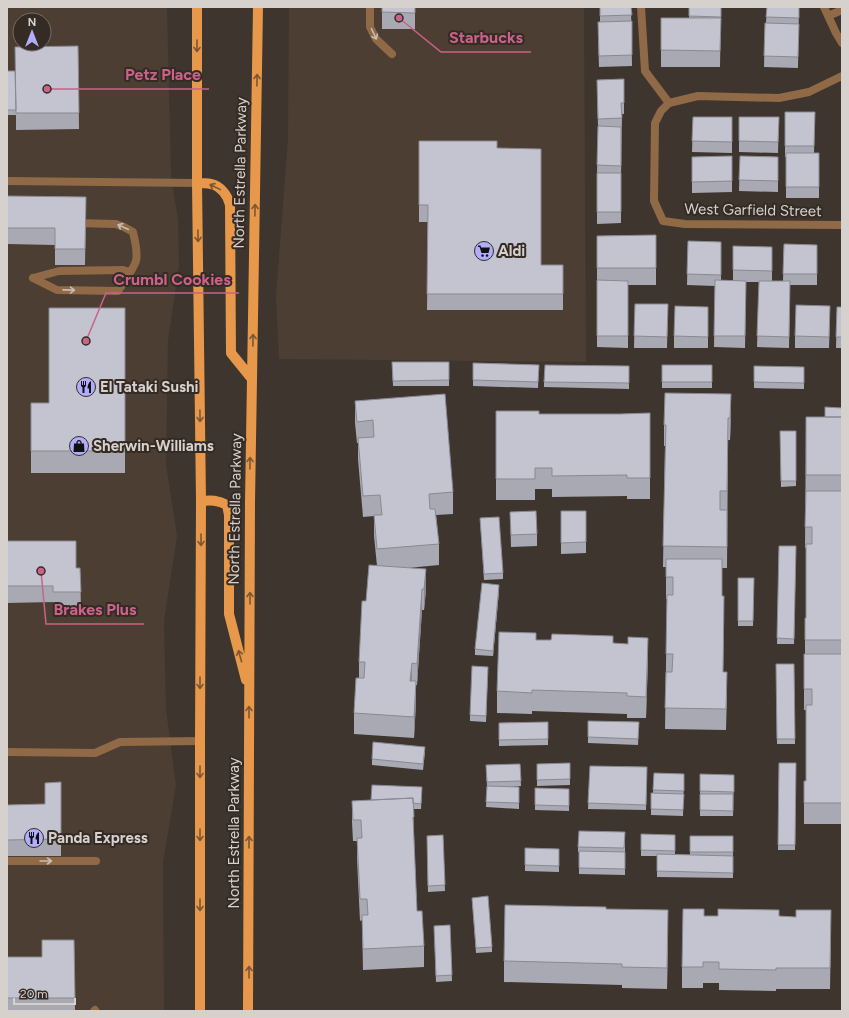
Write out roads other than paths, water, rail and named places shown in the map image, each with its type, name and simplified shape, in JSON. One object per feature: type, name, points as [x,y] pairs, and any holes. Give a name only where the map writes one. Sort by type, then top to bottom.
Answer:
[{"type":"main road","points":[[198,7],[197,183],[201,502],[200,1011]]},
{"type":"main road","name":"North Estrella Parkway","points":[[248,1011],[250,502],[258,7]]},
{"type":"main road","points":[[197,183],[213,184],[222,190],[228,197],[230,205],[231,353],[252,379]]},
{"type":"main road","points":[[201,502],[212,500],[227,505],[229,515],[229,614],[250,693]]},
{"type":"street","points":[[370,7],[370,27],[376,39],[392,54]]},
{"type":"street","points":[[642,7],[645,71],[669,103],[698,96],[779,98],[809,92],[842,76]]},
{"type":"street","points":[[824,7],[842,43]]},
{"type":"street","points":[[828,16],[842,10]]},
{"type":"street","name":"West Garfield Street","points":[[669,103],[660,111],[655,123],[654,201],[663,220],[685,224],[842,225]]},
{"type":"street","points":[[7,182],[197,183]]},
{"type":"street","points":[[70,223],[116,224],[133,232],[136,246],[136,260],[130,272],[118,291],[57,290],[33,278],[59,271],[123,270],[130,272]]},
{"type":"street","points":[[7,752],[95,753],[120,742],[200,741]]},
{"type":"street","points":[[7,861],[96,861]]},
{"type":"place","name":"Starbucks","points":[[399,18]]},
{"type":"place","name":"Petz Place","points":[[47,89]]},
{"type":"place","name":"Aldi","points":[[484,251]]},
{"type":"place","name":"Crumbl Cookies","points":[[86,341]]},
{"type":"place","name":"El Tataki Sushi","points":[[86,387]]},
{"type":"place","name":"Sherwin-Williams","points":[[79,446]]},
{"type":"place","name":"Brakes Plus","points":[[41,571]]},
{"type":"place","name":"Panda Express","points":[[34,838]]}]
